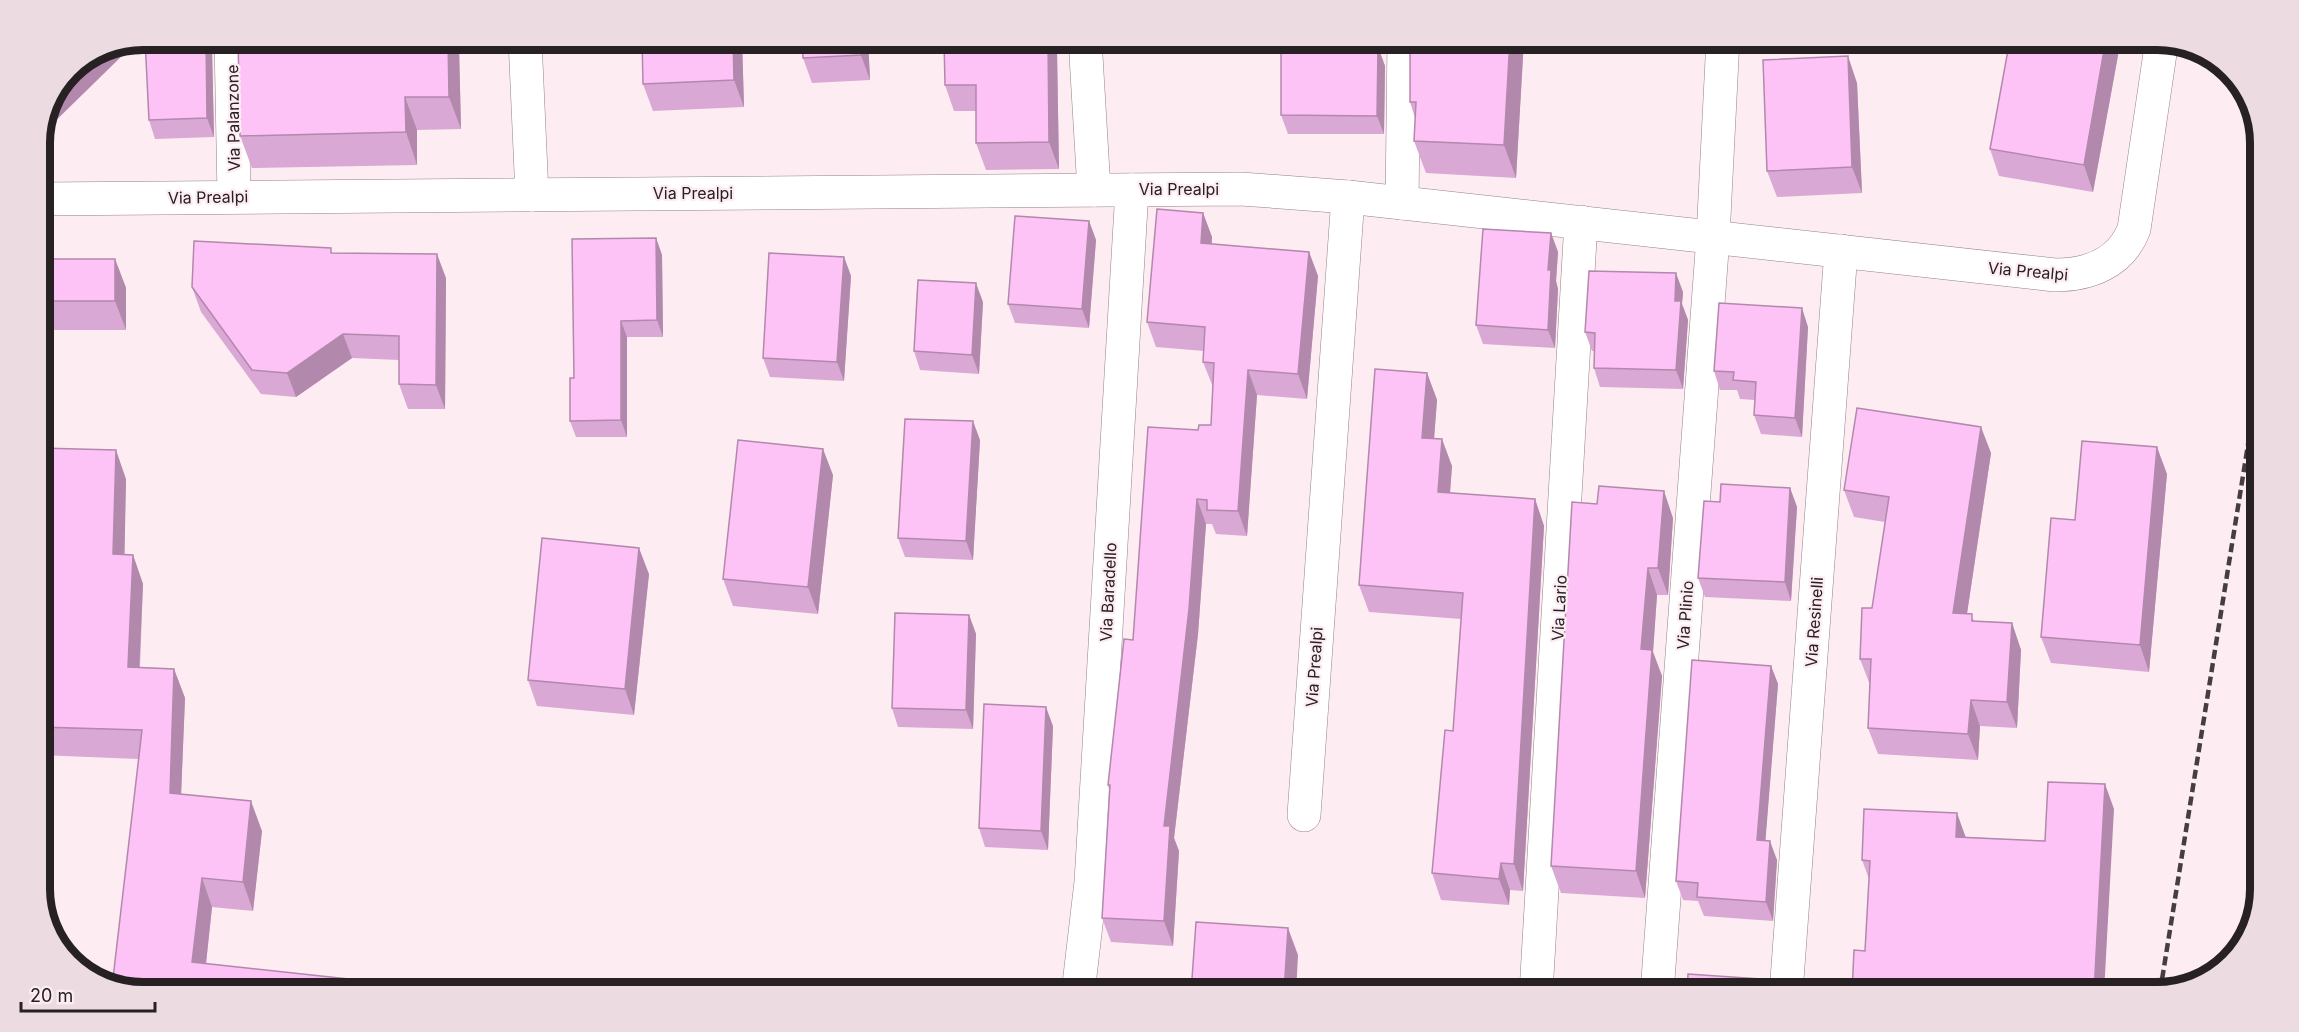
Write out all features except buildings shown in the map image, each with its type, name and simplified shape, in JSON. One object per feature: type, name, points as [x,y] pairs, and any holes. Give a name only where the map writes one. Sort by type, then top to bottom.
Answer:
[{"type":"street","name":"Via Palanzone","points":[[231,50],[234,197]]},
{"type":"street","points":[[525,50],[532,195]]},
{"type":"street","points":[[1086,50],[1094,190]]},
{"type":"street","points":[[1402,203],[1404,50]]},
{"type":"street","points":[[1713,237],[1722,50]]},
{"type":"street","name":"Via Prealpi","points":[[50,199],[1241,189],[1348,196],[2055,275],[2078,274],[2108,262],[2125,246],[2134,229],[2160,50]]},
{"type":"street","name":"Via Baradello","points":[[1078,982],[1091,882],[1132,189]]},
{"type":"street","name":"Via Prealpi","points":[[1304,815],[1348,196]]},
{"type":"street","name":"Via Lario","points":[[1537,982],[1581,222]]},
{"type":"street","name":"Via Plinio","points":[[1658,982],[1713,237]]},
{"type":"street","name":"Via Resinelli","points":[[1787,982],[1842,251]]},
{"type":"railway","points":[[2162,982],[2249,436]]}]
